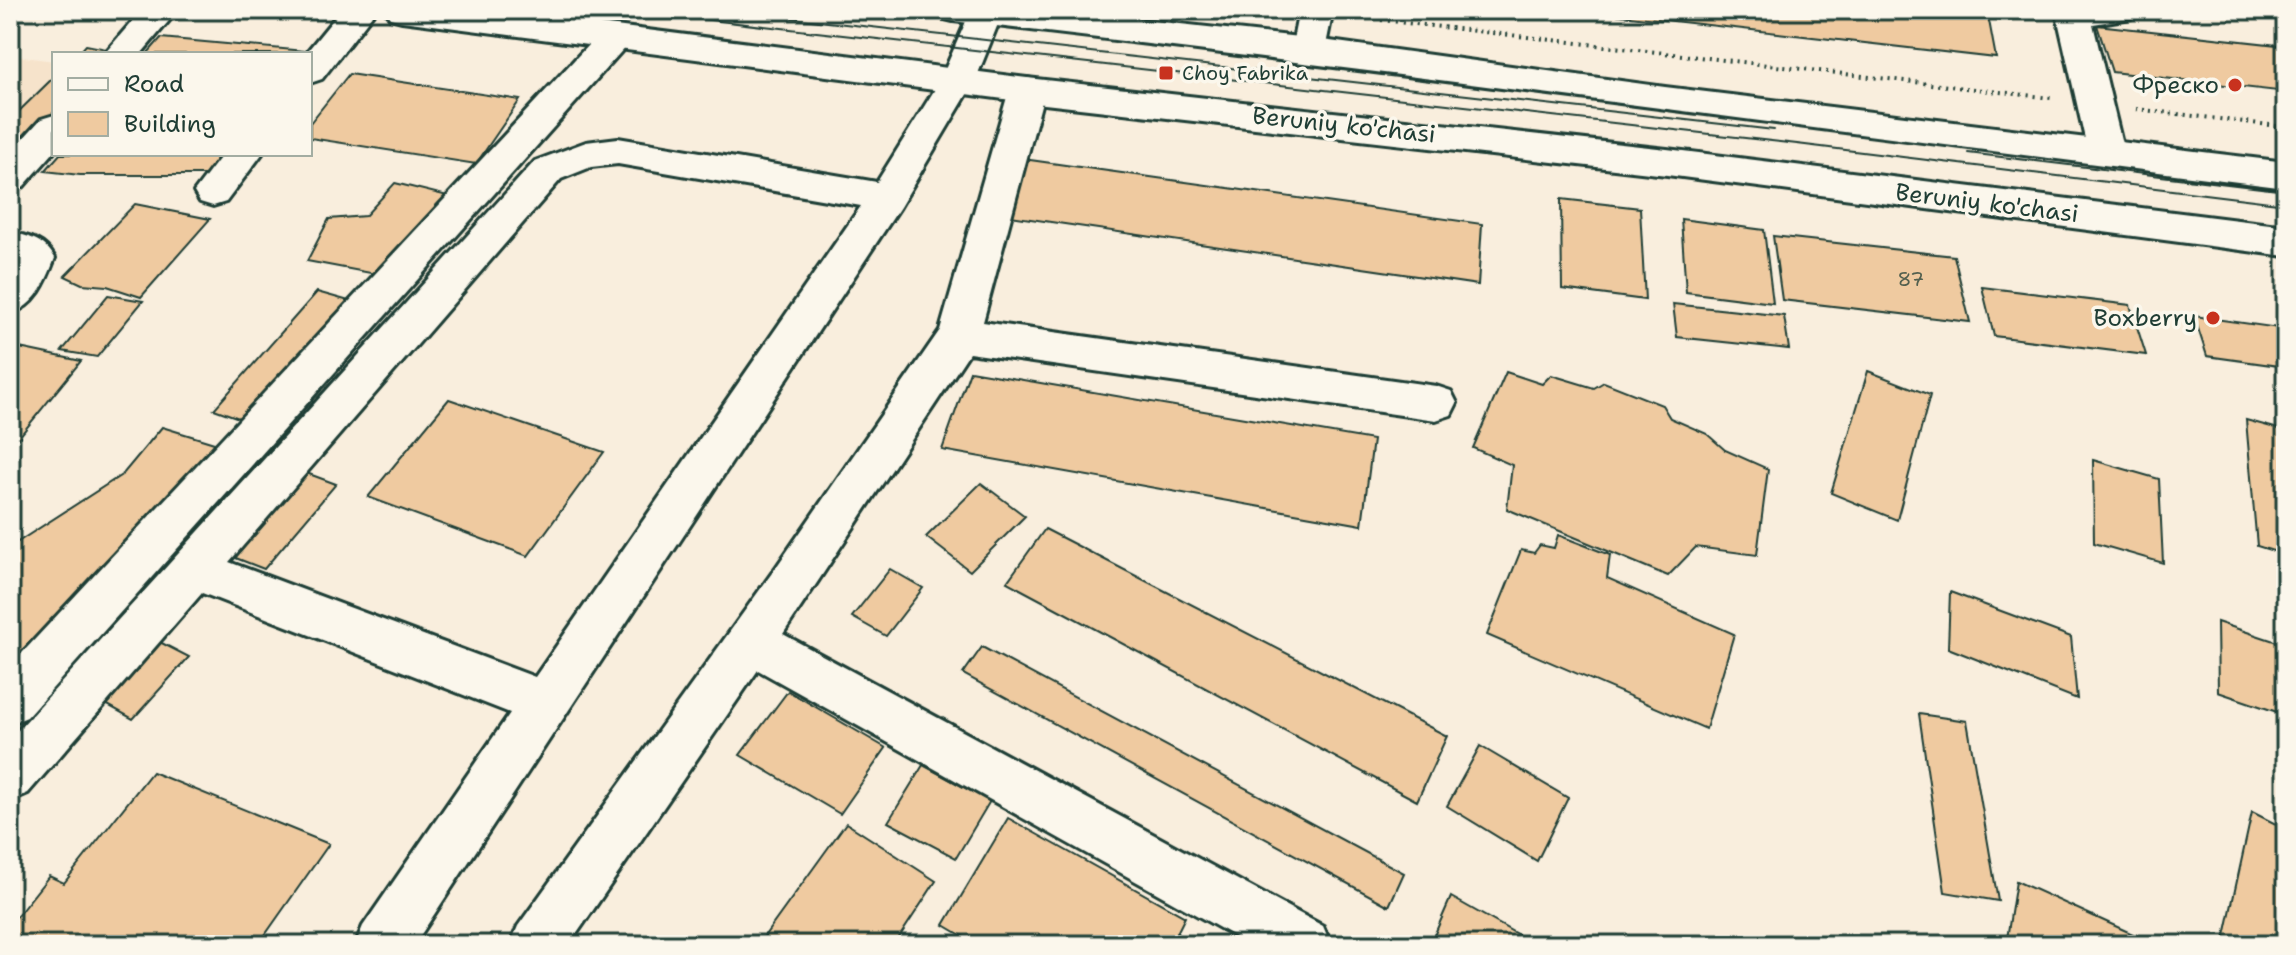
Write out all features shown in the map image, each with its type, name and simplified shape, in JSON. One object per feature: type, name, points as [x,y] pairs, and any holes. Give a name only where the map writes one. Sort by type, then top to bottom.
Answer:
[{"type":"main road","points":[[123,52],[161,10]]},
{"type":"main road","points":[[312,69],[359,10]]},
{"type":"main road","name":"Beruniy ko'chasi","points":[[402,10],[1027,90],[1667,162],[2286,241]]},
{"type":"main road","points":[[2106,152],[2074,16],[2119,10]]},
{"type":"main road","points":[[1308,50],[1316,11]]},
{"type":"main road","points":[[382,945],[887,197],[957,81],[969,12],[1308,50],[1680,101],[2286,175]]},
{"type":"main road","points":[[10,701],[615,37]]},
{"type":"main road","points":[[537,945],[959,335],[995,196],[1027,90]]},
{"type":"main road","points":[[10,177],[52,130]]},
{"type":"main road","points":[[10,776],[548,170],[586,155],[618,151],[887,197]]},
{"type":"main road","points":[[213,192],[242,156]]},
{"type":"main road","points":[[10,247],[22,249],[35,258],[28,278],[10,299]]},
{"type":"main road","points":[[959,335],[1436,403]]},
{"type":"main road","points":[[194,569],[545,704]]},
{"type":"main road","points":[[750,641],[1304,945]]},
{"type":"path","points":[[1316,11],[2286,127]]},
{"type":"shaded area","points":[[10,55],[52,61],[52,116],[10,159]]},
{"type":"building","points":[[1577,10],[1987,10],[1996,58]]},
{"type":"building","points":[[2097,25],[2286,46],[2286,92],[2112,72]]},
{"type":"building","points":[[161,38],[316,52],[312,57],[312,52],[149,52]]},
{"type":"building","points":[[86,45],[117,51],[116,52],[80,52]]},
{"type":"building","points":[[349,74],[520,100],[476,164],[312,138],[312,120]]},
{"type":"building","points":[[52,79],[52,116],[10,158],[10,120]]},
{"type":"building","points":[[58,156],[230,156],[215,175],[80,175],[45,171]]},
{"type":"building","points":[[1023,159],[1482,224],[1478,285],[1004,215]]},
{"type":"building","points":[[395,183],[448,196],[381,275],[307,261],[329,219],[365,216]]},
{"type":"building","points":[[1561,199],[1640,208],[1645,300],[1562,289]]},
{"type":"building","points":[[135,204],[210,219],[141,297],[107,286],[82,284],[65,276]]},
{"type":"building","points":[[1681,219],[1764,230],[1773,303],[1686,292]]},
{"type":"building","points":[[1773,236],[1954,256],[1970,322],[1782,300]]},
{"type":"building","points":[[1982,287],[2130,305],[2146,355],[1994,336]]},
{"type":"building","points":[[317,292],[349,301],[330,320],[250,422],[214,409]]},
{"type":"building","points":[[108,295],[143,301],[97,357],[62,351]]},
{"type":"building","points":[[1673,304],[1784,316],[1789,349],[1677,337]]},
{"type":"building","points":[[2194,316],[2286,329],[2286,367],[2207,356]]},
{"type":"building","points":[[10,346],[81,361],[11,447],[10,447]]},
{"type":"building","points":[[970,371],[1373,440],[1362,525],[942,450]]},
{"type":"building","points":[[1868,371],[1930,395],[1897,520],[1831,493]]},
{"type":"building","points":[[1506,372],[1542,384],[1551,375],[1594,388],[1604,382],[1662,405],[1670,418],[1707,434],[1725,450],[1768,469],[1757,555],[1696,547],[1668,576],[1507,509],[1512,465],[1473,448]]},
{"type":"building","points":[[449,399],[604,452],[528,556],[368,497]]},
{"type":"building","points":[[2246,420],[2286,431],[2286,555],[2257,546]]},
{"type":"building","points":[[162,427],[224,446],[10,670],[10,547],[123,474]]},
{"type":"building","points":[[2093,460],[2159,479],[2163,563],[2094,543]]},
{"type":"building","points":[[301,471],[336,484],[264,569],[228,555]]},
{"type":"building","points":[[981,483],[1025,516],[970,571],[926,537]]},
{"type":"building","points":[[1045,529],[1447,736],[1417,801],[1007,582]]},
{"type":"building","points":[[1558,535],[1610,555],[1607,578],[1734,634],[1706,729],[1487,635],[1521,550],[1534,553],[1540,545],[1554,548]]},
{"type":"building","points":[[890,569],[923,588],[886,636],[852,617]]},
{"type":"building","points":[[1950,592],[2071,637],[2077,699],[1948,648]]},
{"type":"building","points":[[2217,622],[2286,645],[2286,715],[2218,692]]},
{"type":"building","points":[[150,637],[189,657],[133,719],[93,697]]},
{"type":"building","points":[[982,647],[1404,873],[1389,906],[963,674]]},
{"type":"building","points":[[788,691],[886,748],[840,814],[740,755]]},
{"type":"building","points":[[1919,714],[1967,721],[1998,901],[1945,892]]},
{"type":"building","points":[[1480,746],[1568,798],[1537,861],[1447,806]]},
{"type":"building","points":[[923,765],[990,801],[956,858],[888,822]]},
{"type":"building","points":[[152,772],[329,844],[258,945],[99,945],[83,938],[77,945],[10,945],[10,925],[49,876],[64,883]]},
{"type":"building","points":[[2252,812],[2286,829],[2286,945],[2223,945]]},
{"type":"building","points":[[1008,818],[1185,917],[1171,945],[978,945],[944,925]]},
{"type":"building","points":[[846,823],[936,881],[894,945],[758,945]]},
{"type":"building","points":[[2016,881],[2157,945],[2006,945]]},
{"type":"building","points":[[1451,897],[1536,945],[1430,945]]},
{"type":"tram line","points":[[623,10],[1797,144],[2286,204]]},
{"type":"tram line","points":[[740,12],[1774,130]]},
{"type":"tram line","points":[[1968,153],[2286,191]]},
{"type":"place","name":"Choy Fabrika","points":[[1166,73]]},
{"type":"place","name":"Фреско","points":[[2235,85]]},
{"type":"place","name":"Boxberry","points":[[2213,318]]}]
